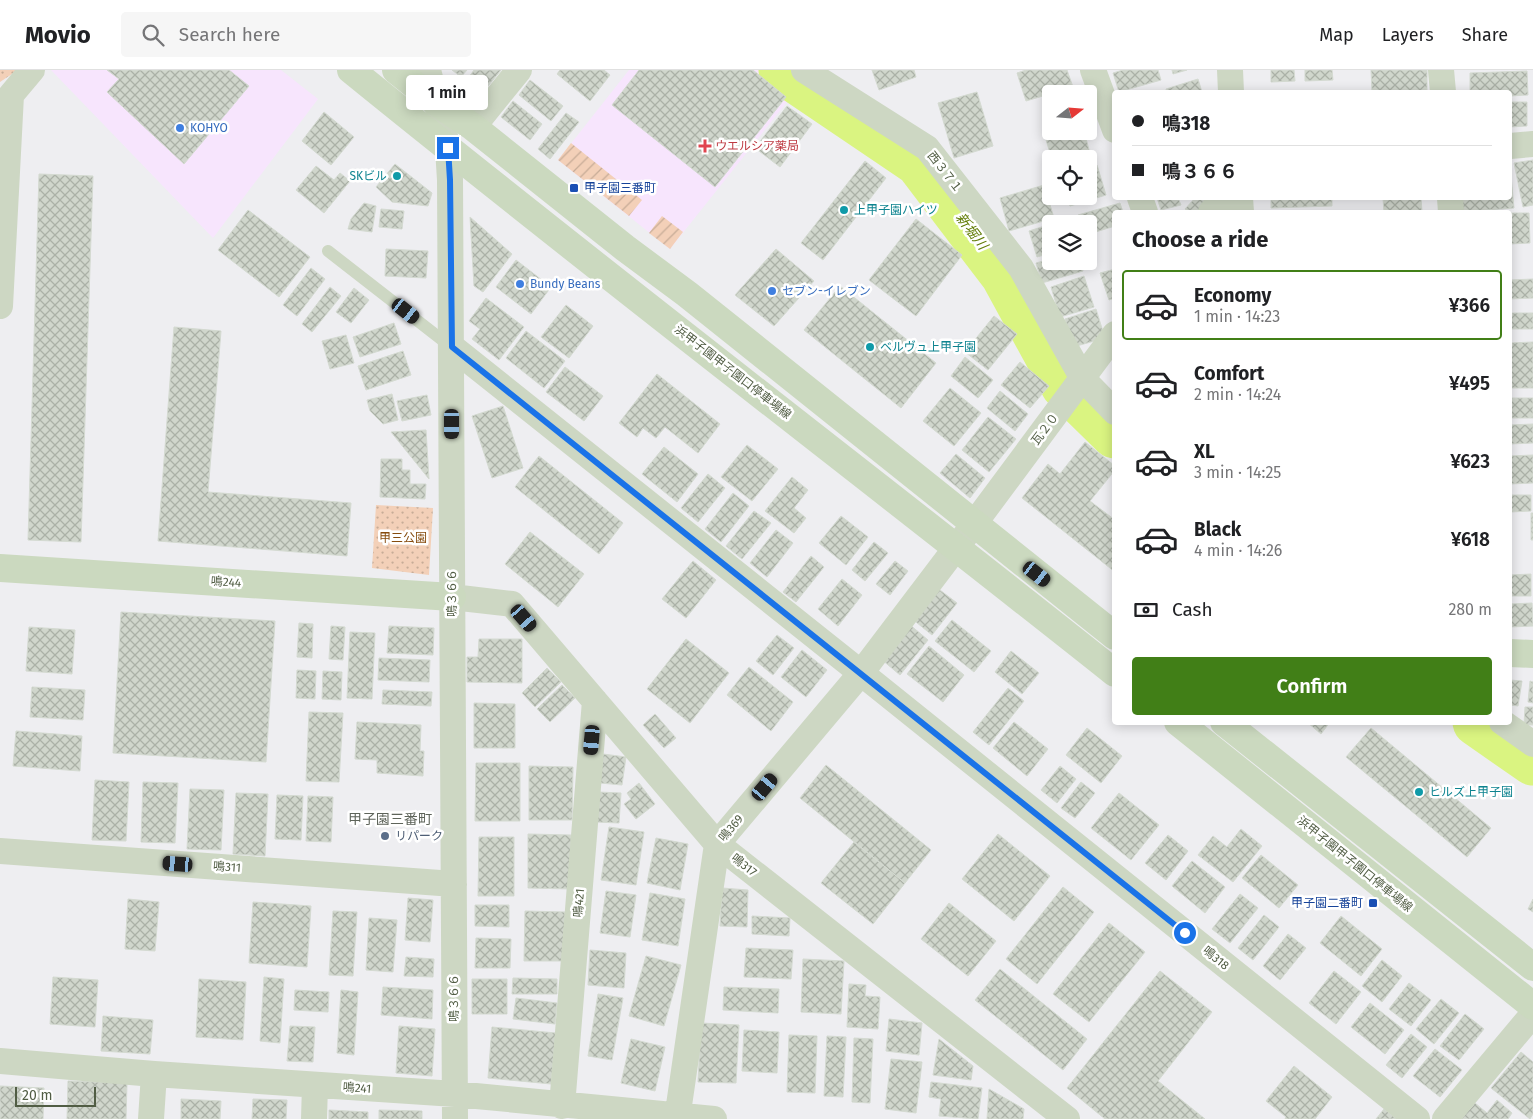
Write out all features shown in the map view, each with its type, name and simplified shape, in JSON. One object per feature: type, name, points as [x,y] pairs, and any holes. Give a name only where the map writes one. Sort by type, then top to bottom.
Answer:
[{"type":"main road","name":"浜甲子園甲子園口停車場線","points":[[352,70],[448,148],[1112,671]]},
{"type":"main road","points":[[396,70],[436,102],[473,127],[625,248],[687,294],[1112,634]]},
{"type":"main road","name":"鳴244","points":[[0,568],[452,597]]},
{"type":"main road","points":[[1512,653],[1533,654]]},
{"type":"main road","name":"浜甲子園甲子園口停車場線","points":[[1182,725],[1533,1006]]},
{"type":"main road","points":[[1228,725],[1533,967]]},
{"type":"street","points":[[0,306],[6,94],[32,70]]},
{"type":"street","name":"鳴３６６","points":[[428,70],[448,148],[450,180],[455,1107]]},
{"type":"street","points":[[473,127],[519,70]]},
{"type":"street","name":"西３７１","points":[[804,70],[927,148],[1021,268],[1075,388],[1112,410]]},
{"type":"street","points":[[841,70],[852,101]]},
{"type":"street","points":[[1093,70],[1112,122]]},
{"type":"street","points":[[1230,70],[1231,90]]},
{"type":"street","points":[[1441,70],[1443,90]]},
{"type":"street","points":[[1512,146],[1533,144]]},
{"type":"street","points":[[1213,210],[1222,200]]},
{"type":"street","name":"瓦２０","points":[[974,524],[1112,338]]},
{"type":"street","name":"鳴318","points":[[452,347],[1417,1119]]},
{"type":"street","name":"鳴369","points":[[677,1117],[717,844],[861,673],[974,524]]},
{"type":"street","name":"鳴317","points":[[452,597],[512,604],[717,844],[1067,1119]]},
{"type":"street","name":"鳴421","points":[[562,1106],[596,701]]},
{"type":"street","points":[[1506,725],[1533,744]]},
{"type":"street","name":"鳴311","points":[[0,851],[454,884]]},
{"type":"street","points":[[1445,1119],[1533,1014]]},
{"type":"street","name":"鳴241","points":[[0,1061],[316,1085],[455,1107],[562,1106],[714,1119]]},
{"type":"street","points":[[151,1119],[154,1074]]},
{"type":"street","points":[[314,1119],[316,1085]]},
{"type":"lane","points":[[328,251],[452,347]]},
{"type":"shaded area","points":[[51,70],[281,70],[318,99],[213,238]]},
{"type":"shaded area","points":[[629,70],[758,70],[791,97],[670,249],[558,160]]},
{"type":"green space","points":[[0,70],[18,70],[0,82]]},
{"type":"green space","points":[[571,143],[642,200],[629,216],[558,160]]},
{"type":"green space","points":[[662,216],[683,232],[670,249],[649,233]]},
{"type":"green space","name":"甲三公園","points":[[376,505],[433,508],[429,575],[372,568]]},
{"type":"building","name":"KOHYO","points":[[107,70],[229,70],[249,86],[184,164],[107,92],[119,79]]},
{"type":"building","points":[[452,70],[467,70],[461,77]]},
{"type":"building","points":[[474,70],[501,70],[485,90],[469,77]]},
{"type":"building","points":[[560,70],[604,70],[610,75],[590,101],[557,74]]},
{"type":"building","name":"ウエルシア薬局","points":[[639,70],[753,70],[786,97],[715,187],[612,105]]},
{"type":"building","points":[[872,70],[914,70],[916,77],[879,90]]},
{"type":"building","points":[[1026,70],[1067,70],[1072,85],[1042,85],[1042,96],[1026,101],[1017,73]]},
{"type":"building","points":[[1123,70],[1158,70],[1161,80],[1126,90],[1118,90],[1113,73]]},
{"type":"building","points":[[1172,70],[1187,70],[1173,74]]},
{"type":"building","points":[[1271,70],[1294,70],[1295,81],[1271,82]]},
{"type":"building","points":[[1305,70],[1332,70],[1333,80],[1305,81]]},
{"type":"building","points":[[1371,70],[1427,70],[1427,90],[1372,90]]},
{"type":"building","points":[[1527,71],[1528,95],[1512,96],[1512,90],[1470,90],[1470,73]]},
{"type":"building","points":[[1198,79],[1201,90],[1166,90]]},
{"type":"building","points":[[530,80],[563,106],[551,121],[519,95]]},
{"type":"building","points":[[977,92],[993,146],[954,158],[938,103]]},
{"type":"building","points":[[513,101],[542,124],[530,140],[501,117]]},
{"type":"building","points":[[1512,102],[1527,102],[1527,126],[1512,127]]},
{"type":"building","points":[[787,106],[812,124],[780,167],[755,148]]},
{"type":"building","points":[[324,112],[354,137],[331,165],[302,141]]},
{"type":"building","points":[[566,113],[579,122],[550,159],[538,149]]},
{"type":"building","points":[[1046,140],[1086,140],[1089,150],[1049,150]]},
{"type":"building","points":[[1533,160],[1533,205],[1523,207],[1514,163]]},
{"type":"building","name":"上甲子園ハイツ","points":[[865,161],[886,178],[823,260],[801,243]]},
{"type":"building","name":"SKビル","points":[[395,164],[432,193],[428,206],[392,202],[376,187]]},
{"type":"building","points":[[1097,165],[1106,195],[1097,198]]},
{"type":"building","points":[[316,166],[334,180],[340,173],[350,181],[324,213],[296,190]]},
{"type":"building","points":[[39,174],[93,176],[81,542],[28,540]]},
{"type":"building","points":[[1042,186],[1042,205],[1050,205],[1053,215],[1042,215],[1042,221],[1009,231],[1000,198]]},
{"type":"building","points":[[1512,186],[1514,208],[1460,210],[1459,200],[1512,200]]},
{"type":"building","points":[[1158,200],[1179,200],[1181,205],[1161,210]]},
{"type":"building","points":[[1193,200],[1208,200],[1200,210],[1185,209]]},
{"type":"building","points":[[1271,200],[1332,200],[1332,206],[1271,208]]},
{"type":"building","points":[[1383,200],[1421,200],[1422,210],[1384,210]]},
{"type":"building","points":[[364,203],[376,206],[372,232],[348,229],[351,219]]},
{"type":"building","points":[[1120,203],[1122,210],[1112,210],[1112,227],[1097,232],[1097,215],[1078,215]]},
{"type":"building","points":[[381,209],[404,211],[402,229],[379,227]]},
{"type":"building","points":[[248,210],[310,257],[279,297],[218,250]]},
{"type":"building","points":[[1512,213],[1529,213],[1530,243],[1512,244]]},
{"type":"building","points":[[470,217],[512,254],[483,292],[474,286]]},
{"type":"building","points":[[916,219],[962,255],[916,316],[869,280]]},
{"type":"building","points":[[1042,227],[1042,256],[1037,257],[1029,231]]},
{"type":"building","points":[[386,249],[428,251],[426,278],[385,276]]},
{"type":"building","name":"セブン-イレブン","points":[[776,249],[814,281],[774,326],[735,295]]},
{"type":"building","points":[[516,260],[551,287],[531,314],[496,287]]},
{"type":"building","points":[[1042,261],[1042,270],[1083,271],[1042,283],[1036,263]]},
{"type":"building","points":[[311,268],[325,279],[297,316],[283,305]]},
{"type":"building","points":[[1112,270],[1112,299],[1109,300],[1100,273]]},
{"type":"building","points":[[1084,276],[1094,307],[1060,317],[1051,287]]},
{"type":"building","points":[[1533,279],[1533,298],[1512,299],[1512,280]]},
{"type":"building","name":"ベルヴュ上甲子園","points":[[840,286],[936,363],[901,408],[804,330]]},
{"type":"building","points":[[330,287],[341,296],[312,332],[302,324]]},
{"type":"building","points":[[354,288],[369,300],[351,323],[336,312]]},
{"type":"building","points":[[486,298],[524,327],[499,360],[472,339],[480,329],[469,321]]},
{"type":"building","points":[[566,305],[593,326],[569,358],[541,337]]},
{"type":"building","points":[[1096,309],[1105,338],[1073,347],[1065,319]]},
{"type":"building","points":[[1512,313],[1533,313],[1533,329],[1512,329]]},
{"type":"building","points":[[994,316],[1017,334],[988,370],[965,352]]},
{"type":"building","points":[[394,323],[401,344],[360,357],[353,337]]},
{"type":"building","points":[[174,327],[221,331],[208,492],[351,503],[347,556],[158,541]]},
{"type":"building","points":[[526,331],[565,361],[544,388],[506,358]]},
{"type":"building","points":[[346,335],[354,363],[330,369],[322,341]]},
{"type":"building","points":[[1533,342],[1533,388],[1512,388],[1512,343]]},
{"type":"building","points":[[403,351],[411,375],[366,390],[358,366]]},
{"type":"building","points":[[965,357],[993,380],[978,398],[951,376]]},
{"type":"building","points":[[1020,362],[1049,386],[1030,408],[1001,385]]},
{"type":"building","points":[[565,367],[603,396],[584,421],[546,392]]},
{"type":"building","points":[[657,374],[720,424],[698,453],[665,427],[656,438],[643,428],[637,437],[619,423]]},
{"type":"building","points":[[950,388],[981,413],[954,446],[923,421]]},
{"type":"building","points":[[1000,391],[1028,414],[1015,431],[987,408]]},
{"type":"building","points":[[392,394],[398,420],[383,424],[370,411],[367,400]]},
{"type":"building","points":[[427,395],[431,415],[402,421],[397,401]]},
{"type":"building","points":[[1512,398],[1533,398],[1533,418],[1512,418]]},
{"type":"building","points":[[503,406],[523,468],[492,478],[472,416]]},
{"type":"building","points":[[988,417],[1016,439],[989,472],[962,450]]},
{"type":"building","points":[[1533,424],[1533,443],[1512,444],[1512,425]]},
{"type":"building","points":[[426,430],[429,479],[391,432]]},
{"type":"building","points":[[1085,442],[1112,464],[1112,474],[1090,501],[1112,518],[1112,570],[1022,498],[1048,464],[1060,474]]},
{"type":"building","points":[[747,445],[778,469],[752,501],[721,477]]},
{"type":"building","points":[[664,447],[698,474],[677,502],[642,474]]},
{"type":"building","points":[[956,454],[985,478],[970,498],[940,473]]},
{"type":"building","points":[[1533,455],[1533,483],[1512,484],[1512,456]]},
{"type":"building","points":[[539,456],[623,523],[599,554],[515,487]]},
{"type":"building","points":[[381,459],[402,459],[402,470],[410,470],[410,484],[426,484],[425,499],[380,497]]},
{"type":"building","points":[[708,474],[725,488],[698,522],[681,508]]},
{"type":"building","points":[[792,477],[808,490],[794,508],[806,518],[794,533],[765,511]]},
{"type":"building","points":[[733,493],[749,506],[721,542],[705,529]]},
{"type":"building","points":[[1512,495],[1531,495],[1531,511],[1512,512]]},
{"type":"building","points":[[754,511],[771,523],[742,559],[726,546]]},
{"type":"building","points":[[1531,513],[1533,513],[1533,540],[1531,540]]},
{"type":"building","points":[[841,516],[868,537],[846,565],[819,543]]},
{"type":"building","points":[[776,530],[793,543],[767,577],[750,563]]},
{"type":"building","points":[[530,532],[584,574],[558,607],[505,564]]},
{"type":"building","points":[[874,542],[888,553],[865,581],[852,570]]},
{"type":"building","points":[[811,556],[824,567],[796,602],[783,592]]},
{"type":"building","points":[[693,561],[716,580],[686,618],[662,599]]},
{"type":"building","points":[[895,561],[908,571],[890,595],[876,584]]},
{"type":"building","points":[[1531,574],[1531,596],[1512,596],[1512,575]]},
{"type":"building","points":[[842,579],[862,595],[838,626],[818,609]]},
{"type":"building","points":[[936,587],[957,603],[932,635],[911,618]]},
{"type":"building","points":[[1532,603],[1533,626],[1512,627],[1512,604]]},
{"type":"building","points":[[121,612],[275,621],[266,762],[113,753]]},
{"type":"building","points":[[952,620],[991,651],[974,672],[935,641]]},
{"type":"building","points":[[299,623],[313,624],[312,658],[297,657]]},
{"type":"building","points":[[909,624],[928,640],[900,675],[881,659]]},
{"type":"building","points":[[331,626],[345,627],[343,660],[329,659]]},
{"type":"building","points":[[389,626],[434,628],[433,655],[387,653]]},
{"type":"building","points":[[29,627],[75,630],[72,674],[26,671]]},
{"type":"building","points":[[350,632],[375,633],[372,699],[347,698]]},
{"type":"building","points":[[777,635],[794,648],[773,675],[756,661]]},
{"type":"building","points":[[479,639],[522,639],[522,683],[467,682],[467,657],[478,657]]},
{"type":"building","points":[[686,639],[729,673],[690,723],[647,689]]},
{"type":"building","points":[[929,646],[964,675],[943,702],[907,674]]},
{"type":"building","points":[[802,650],[827,670],[806,697],[781,677]]},
{"type":"building","points":[[1011,651],[1039,673],[1022,694],[995,672]]},
{"type":"building","points":[[379,658],[430,660],[429,682],[378,680]]},
{"type":"building","points":[[749,667],[793,702],[771,731],[727,695]]},
{"type":"building","points":[[547,668],[561,682],[535,707],[522,693]]},
{"type":"building","points":[[297,670],[316,671],[315,699],[296,698]]},
{"type":"building","points":[[323,671],[342,672],[341,700],[322,699]]},
{"type":"building","points":[[1512,680],[1522,681],[1518,706],[1512,705]]},
{"type":"building","points":[[1530,681],[1533,682],[1533,703],[1528,702]]},
{"type":"building","points":[[562,685],[575,698],[550,722],[537,709]]},
{"type":"building","points":[[32,687],[85,690],[83,720],[30,717]]},
{"type":"building","points":[[1008,688],[1024,701],[989,745],[973,732]]},
{"type":"building","points":[[383,690],[432,692],[431,706],[382,704]]},
{"type":"building","points":[[474,703],[515,704],[515,748],[474,748]]},
{"type":"building","points":[[1525,707],[1533,707],[1533,725],[1524,725]]},
{"type":"building","points":[[309,712],[343,713],[339,782],[306,781]]},
{"type":"building","points":[[655,714],[676,738],[664,748],[643,725]]},
{"type":"building","points":[[357,722],[421,725],[420,751],[424,751],[423,776],[377,773],[377,760],[355,759]]},
{"type":"building","points":[[1014,722],[1048,749],[1027,776],[993,748]]},
{"type":"building","points":[[1310,725],[1328,725],[1321,734]]},
{"type":"building","points":[[1087,728],[1122,756],[1101,783],[1066,755]]},
{"type":"building","name":"ヒルズ上甲子園","points":[[1371,728],[1491,828],[1467,857],[1346,757]]},
{"type":"building","points":[[16,731],[82,736],[80,771],[13,766]]},
{"type":"building","points":[[603,754],[626,757],[622,785],[600,783]]},
{"type":"building","points":[[476,763],[520,763],[520,821],[475,821]]},
{"type":"building","points":[[826,765],[931,850],[905,883],[800,798]]},
{"type":"building","points":[[529,766],[573,767],[572,820],[529,820]]},
{"type":"building","points":[[1060,766],[1076,779],[1057,803],[1041,790]]},
{"type":"building","points":[[95,780],[129,782],[126,841],[92,840]]},
{"type":"building","points":[[143,782],[178,783],[175,843],[141,842]]},
{"type":"building","points":[[1081,782],[1095,793],[1075,818],[1061,808]]},
{"type":"building","points":[[639,783],[655,804],[636,819],[624,804],[631,799],[627,793]]},
{"type":"building","points":[[190,789],[224,790],[221,850],[187,849]]},
{"type":"building","points":[[598,792],[621,793],[619,823],[596,822]]},
{"type":"building","points":[[236,793],[268,794],[265,856],[233,854]]},
{"type":"building","points":[[1119,793],[1159,825],[1131,860],[1091,828]]},
{"type":"building","points":[[277,795],[303,796],[301,840],[275,839]]},
{"type":"building","points":[[308,796],[333,797],[331,842],[306,841]]},
{"type":"building","points":[[609,827],[644,832],[636,885],[601,880]]},
{"type":"building","points":[[1241,829],[1262,846],[1233,882],[1198,855],[1213,836],[1227,847]]},
{"type":"building","points":[[528,834],[571,835],[571,889],[528,888]]},
{"type":"building","points":[[998,834],[1050,876],[1014,921],[962,879]]},
{"type":"building","points":[[1168,835],[1188,851],[1166,880],[1145,863]]},
{"type":"building","points":[[479,837],[514,837],[514,896],[478,896]]},
{"type":"building","points":[[656,838],[688,844],[680,890],[647,883]]},
{"type":"building","points":[[854,842],[905,883],[873,924],[821,883]]},
{"type":"building","points":[[1261,855],[1298,885],[1279,908],[1242,878]]},
{"type":"building","points":[[1192,861],[1225,887],[1205,913],[1172,886]]},
{"type":"building","points":[[1063,887],[1094,912],[1037,984],[1006,959]]},
{"type":"building","points":[[722,888],[748,890],[747,927],[720,926]]},
{"type":"building","points":[[606,891],[636,895],[630,937],[600,933]]},
{"type":"building","points":[[650,893],[685,899],[678,946],[642,940]]},
{"type":"building","points":[[1240,894],[1258,908],[1230,943],[1212,929]]},
{"type":"building","points":[[408,898],[433,900],[430,942],[405,940]]},
{"type":"building","points":[[128,899],[159,902],[155,951],[125,949]]},
{"type":"building","points":[[1533,899],[1533,912],[1528,909]]},
{"type":"building","points":[[253,902],[311,906],[307,967],[249,963]]},
{"type":"building","points":[[949,903],[996,941],[968,976],[921,939]]},
{"type":"building","points":[[475,905],[509,905],[509,927],[475,926]]},
{"type":"building","points":[[333,911],[357,912],[353,976],[329,975]]},
{"type":"building","points":[[525,911],[565,912],[565,961],[524,961]]},
{"type":"building","points":[[1264,915],[1279,927],[1253,960],[1238,948]]},
{"type":"building","points":[[752,916],[790,918],[789,936],[752,934]]},
{"type":"building","points":[[1341,916],[1382,949],[1361,976],[1320,943]]},
{"type":"building","points":[[369,918],[397,920],[393,972],[366,970]]},
{"type":"building","points":[[1109,923],[1145,952],[1089,1022],[1053,994]]},
{"type":"building","points":[[1288,934],[1306,948],[1280,980],[1263,966]]},
{"type":"building","points":[[476,938],[511,939],[510,968],[475,968]]},
{"type":"building","points":[[746,948],[793,950],[791,979],[744,977]]},
{"type":"building","points":[[590,950],[626,953],[624,988],[588,985]]},
{"type":"building","points":[[646,956],[681,965],[664,1026],[629,1016]]},
{"type":"building","points":[[406,957],[434,959],[433,977],[404,976]]},
{"type":"building","points":[[803,959],[844,961],[841,1014],[801,1012]]},
{"type":"building","points":[[1382,960],[1402,976],[1382,1002],[1362,986]]},
{"type":"building","points":[[1000,969],[1087,1039],[1063,1070],[975,1000]]},
{"type":"building","points":[[1160,971],[1212,1012],[1158,1081],[1205,1119],[1105,1119],[1067,1088]]},
{"type":"building","points":[[1334,971],[1361,992],[1336,1024],[1309,1003]]},
{"type":"building","points":[[53,977],[98,980],[95,1027],[50,1024]]},
{"type":"building","points":[[264,977],[284,979],[280,1043],[260,1041]]},
{"type":"building","points":[[513,978],[557,979],[557,994],[512,994]]},
{"type":"building","points":[[199,979],[246,982],[243,1040],[196,1037]]},
{"type":"building","points":[[472,979],[507,979],[507,1014],[472,1014]]},
{"type":"building","points":[[1409,983],[1431,1000],[1411,1026],[1389,1009]]},
{"type":"building","points":[[849,984],[866,985],[865,996],[880,997],[878,1029],[847,1027]]},
{"type":"building","points":[[383,987],[433,990],[432,1019],[381,1015]]},
{"type":"building","points":[[724,987],[779,989],[778,1013],[723,1010]]},
{"type":"building","points":[[295,990],[329,992],[328,1012],[294,1010]]},
{"type":"building","points":[[341,990],[358,992],[354,1055],[337,1053]]},
{"type":"building","points":[[598,994],[623,998],[612,1060],[588,1056]]},
{"type":"building","points":[[516,998],[557,1003],[555,1024],[513,1019]]},
{"type":"building","points":[[1441,999],[1459,1013],[1434,1044],[1416,1029]]},
{"type":"building","points":[[1370,1003],[1404,1030],[1385,1054],[1351,1027]]},
{"type":"building","points":[[1465,1014],[1484,1029],[1459,1060],[1440,1046]]},
{"type":"building","points":[[103,1016],[153,1020],[150,1054],[101,1051]]},
{"type":"building","points":[[889,1019],[922,1023],[919,1055],[886,1051]]},
{"type":"building","points":[[701,1023],[739,1025],[736,1083],[698,1082]]},
{"type":"building","points":[[290,1026],[315,1027],[313,1062],[287,1061]]},
{"type":"building","points":[[399,1026],[435,1029],[432,1076],[396,1073]]},
{"type":"building","points":[[492,1027],[556,1033],[551,1084],[488,1078]]},
{"type":"building","points":[[744,1030],[779,1032],[777,1073],[742,1071]]},
{"type":"building","points":[[1411,1034],[1427,1047],[1402,1078],[1386,1065]]},
{"type":"building","points":[[789,1035],[817,1036],[815,1093],[787,1092]]},
{"type":"building","points":[[827,1036],[846,1037],[843,1097],[824,1096]]},
{"type":"building","points":[[854,1038],[873,1039],[870,1103],[852,1102]]},
{"type":"building","points":[[631,1039],[665,1047],[655,1091],[621,1083]]},
{"type":"building","points":[[939,1039],[973,1066],[971,1080],[933,1075]]},
{"type":"building","points":[[1435,1049],[1462,1070],[1440,1097],[1413,1076]]},
{"type":"building","points":[[1521,1052],[1533,1062],[1533,1114],[1530,1119],[1491,1088]]},
{"type":"building","points":[[891,1059],[922,1062],[916,1113],[885,1109]]},
{"type":"building","points":[[1294,1066],[1332,1097],[1315,1119],[1285,1119],[1286,1117],[1266,1101]]},
{"type":"building","points":[[68,1081],[127,1083],[126,1119],[67,1119]]},
{"type":"building","points":[[931,1082],[982,1088],[978,1119],[939,1116],[941,1099],[929,1097]]},
{"type":"building","points":[[0,1086],[44,1088],[43,1119],[0,1119]]},
{"type":"building","points":[[989,1089],[1024,1109],[1023,1119],[987,1119]]},
{"type":"building","points":[[181,1099],[221,1101],[220,1119],[181,1119]]},
{"type":"building","points":[[253,1099],[287,1100],[286,1119],[252,1119]]},
{"type":"building","points":[[1497,1100],[1512,1113],[1508,1119],[1461,1119],[1475,1103],[1487,1113]]},
{"type":"building","points":[[1384,1109],[1397,1119],[1376,1119]]},
{"type":"building","points":[[329,1110],[368,1112],[368,1119],[329,1119]]},
{"type":"building","points":[[379,1110],[422,1111],[422,1119],[379,1119]]},
{"type":"waterway","name":"新堀川","points":[[783,70],[919,162],[1005,275],[1065,385],[1112,431]]},
{"type":"waterway","name":"新堀川","points":[[1481,725],[1533,761]]},
{"type":"place","name":"KOHYO","points":[[180,128]]},
{"type":"place","name":"ウエルシア薬局","points":[[705,146]]},
{"type":"place","name":"SKビル","points":[[397,176]]},
{"type":"place","name":"甲子園三番町","points":[[574,188]]},
{"type":"place","name":"上甲子園ハイツ","points":[[844,210]]},
{"type":"place","name":"Bundy Beans","points":[[520,284]]},
{"type":"place","name":"セブン-イレブン","points":[[772,291]]},
{"type":"place","name":"ベルヴュ上甲子園","points":[[870,347]]},
{"type":"place","name":"ヒルズ上甲子園","points":[[1419,792]]},
{"type":"place","name":"リパーク","points":[[385,836]]},
{"type":"place","name":"甲子園二番町","points":[[1373,903]]},
{"type":"district","name":"甲子園三番町","points":[[390,819]]},
{"type":"route","points":[[448,148],[452,347],[1185,933]]}]
